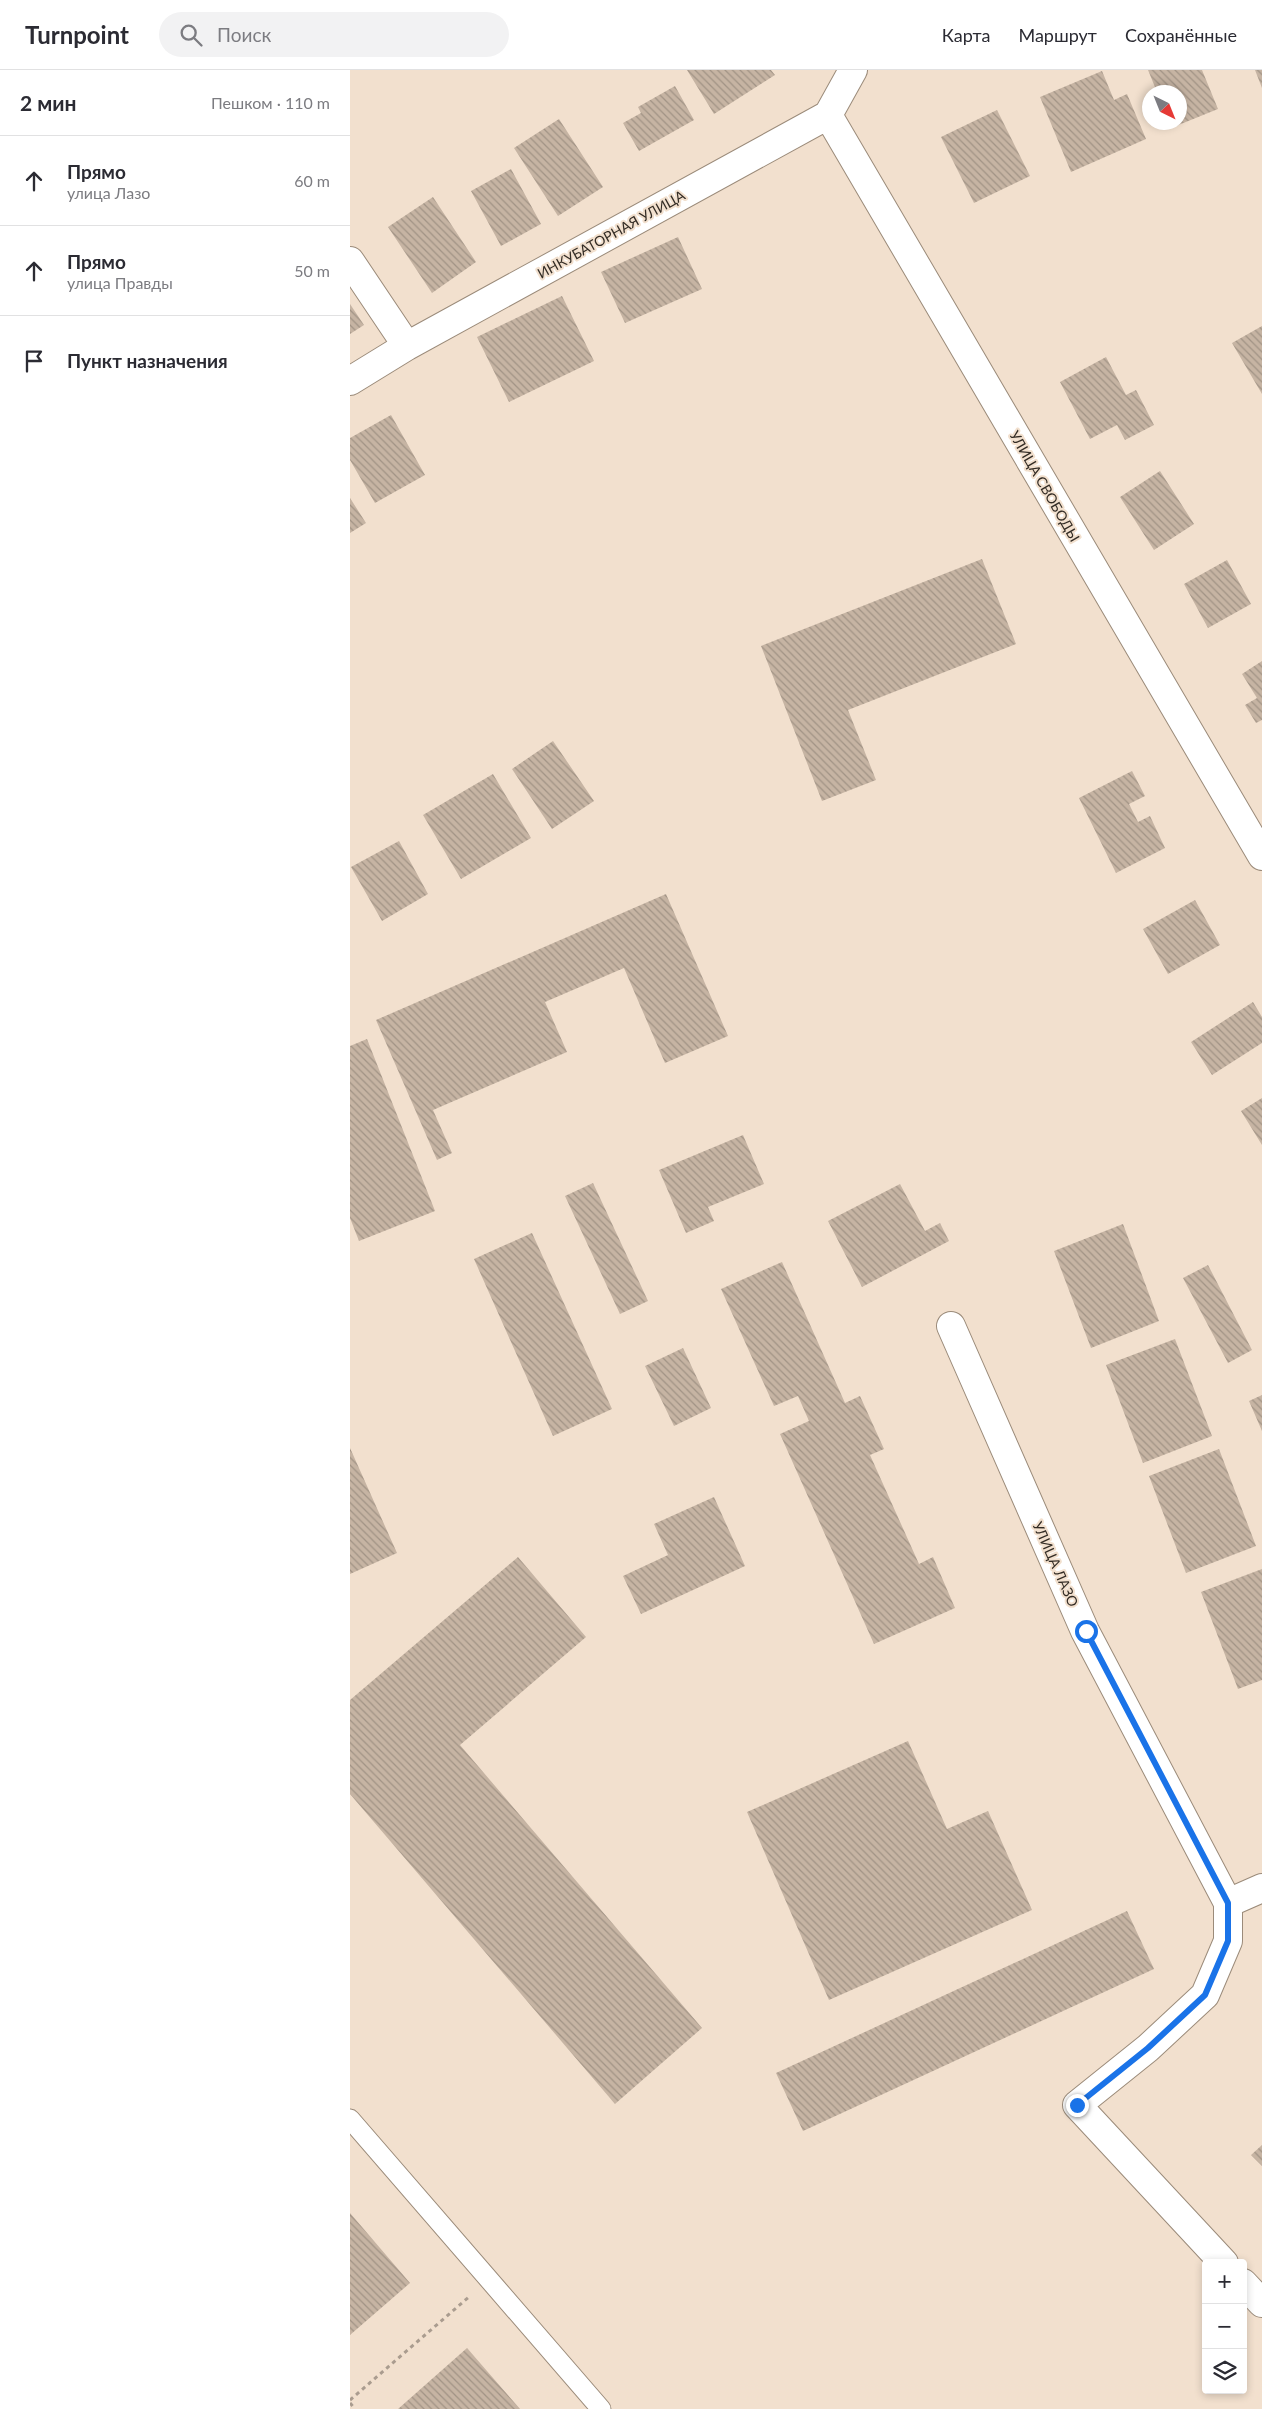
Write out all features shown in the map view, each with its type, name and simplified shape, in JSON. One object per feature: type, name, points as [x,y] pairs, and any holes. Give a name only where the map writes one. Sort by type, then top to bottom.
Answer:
[{"type":"street","points":[[828,115],[853,70]]},
{"type":"street","name":"ИНКУБАТОРНАЯ УЛИЦА","points":[[350,381],[407,346],[828,115]]},
{"type":"street","name":"УЛИЦА СВОБОДЫ","points":[[828,115],[1262,856]]},
{"type":"street","points":[[350,261],[407,346]]},
{"type":"street","name":"УЛИЦА ЛАЗО","points":[[951,1326],[1086,1631],[1228,1903]]},
{"type":"street","points":[[1220,2259],[1077,2105],[1148,2048],[1205,1995],[1228,1941],[1228,1903],[1262,1888]]},
{"type":"street","points":[[1247,2287],[1262,2303]]},
{"type":"lane","points":[[350,2119],[601,2409]]},
{"type":"path","points":[[355,2409],[350,2402],[489,2280]]},
{"type":"building","points":[[687,70],[771,70],[775,75],[714,114]]},
{"type":"building","points":[[1148,70],[1202,70],[1218,109],[1187,122],[1187,85],[1154,85]]},
{"type":"building","points":[[1255,70],[1262,70],[1262,88]]},
{"type":"building","points":[[1102,71],[1114,100],[1127,94],[1146,139],[1071,172],[1040,97]]},
{"type":"building","points":[[675,86],[694,120],[639,151],[623,123],[641,113],[638,107]]},
{"type":"building","points":[[997,110],[1030,176],[974,203],[941,137]]},
{"type":"building","points":[[559,119],[603,187],[558,216],[514,148]]},
{"type":"building","points":[[511,169],[541,224],[501,246],[471,191]]},
{"type":"building","points":[[433,197],[476,262],[432,293],[388,227]]},
{"type":"building","points":[[678,237],[702,289],[625,323],[601,272]]},
{"type":"building","points":[[562,296],[594,361],[509,402],[477,337]]},
{"type":"building","points":[[350,304],[364,325],[350,334]]},
{"type":"building","points":[[1262,326],[1262,394],[1232,343]]},
{"type":"building","points":[[1106,357],[1126,395],[1136,390],[1154,425],[1125,440],[1117,425],[1090,439],[1060,382]]},
{"type":"building","points":[[391,415],[425,475],[375,503],[350,460],[350,438]]},
{"type":"building","points":[[1160,471],[1194,524],[1154,550],[1120,497]]},
{"type":"building","points":[[350,498],[366,523],[350,533]]},
{"type":"building","points":[[982,559],[1016,644],[848,710],[876,780],[822,801],[761,646]]},
{"type":"building","points":[[1227,560],[1251,604],[1208,628],[1184,584]]},
{"type":"building","points":[[1262,661],[1262,720],[1256,723],[1245,705],[1257,698],[1242,674]]},
{"type":"building","points":[[553,741],[594,801],[552,829],[512,769]]},
{"type":"building","points":[[1132,771],[1145,796],[1129,804],[1138,822],[1150,816],[1165,848],[1116,873],[1079,798]]},
{"type":"building","points":[[493,774],[531,838],[461,879],[423,815]]},
{"type":"building","points":[[399,841],[428,894],[382,921],[351,867]]},
{"type":"building","points":[[666,894],[728,1036],[665,1063],[624,968],[545,1002],[567,1052],[433,1110],[452,1153],[437,1160],[376,1020]]},
{"type":"building","points":[[1195,900],[1220,945],[1168,974],[1143,929]]},
{"type":"building","points":[[1253,1002],[1262,1017],[1262,1043],[1212,1075],[1191,1042]]},
{"type":"building","points":[[367,1039],[435,1211],[359,1241],[350,1218],[350,1046]]},
{"type":"building","points":[[1262,1098],[1262,1145],[1241,1111]]},
{"type":"building","points":[[743,1135],[764,1184],[708,1207],[714,1221],[686,1233],[659,1170]]},
{"type":"building","points":[[593,1183],[648,1301],[620,1314],[565,1196]]},
{"type":"building","points":[[900,1184],[925,1231],[940,1223],[949,1241],[862,1287],[828,1221]]},
{"type":"building","points":[[1123,1224],[1159,1321],[1091,1348],[1054,1251]]},
{"type":"building","points":[[532,1233],[612,1409],[553,1436],[474,1259]]},
{"type":"building","points":[[782,1262],[845,1403],[860,1396],[884,1449],[870,1455],[919,1564],[933,1557],[955,1608],[874,1644],[780,1434],[809,1421],[798,1396],[774,1406],[721,1289]]},
{"type":"building","points":[[1208,1265],[1252,1350],[1228,1363],[1183,1278]]},
{"type":"building","points":[[1175,1339],[1212,1436],[1143,1463],[1106,1365]]},
{"type":"building","points":[[683,1348],[711,1408],[674,1426],[645,1366]]},
{"type":"building","points":[[1262,1395],[1262,1431],[1249,1401]]},
{"type":"building","points":[[350,1448],[397,1553],[350,1574]]},
{"type":"building","points":[[1219,1449],[1256,1546],[1186,1573],[1149,1476]]},
{"type":"building","points":[[714,1497],[745,1566],[641,1614],[623,1576],[668,1555],[654,1524]]},
{"type":"building","points":[[518,1557],[586,1637],[460,1745],[702,2028],[615,2104],[350,1794],[350,1700]]},
{"type":"building","points":[[1262,1569],[1262,1680],[1238,1689],[1201,1592]]},
{"type":"building","points":[[908,1741],[947,1829],[988,1811],[1032,1910],[829,2000],[747,1812]]},
{"type":"building","points":[[1127,1911],[1154,1969],[803,2131],[776,2073]]},
{"type":"building","points":[[1262,2145],[1262,2166],[1251,2155]]},
{"type":"building","points":[[350,2213],[410,2283],[350,2335]]},
{"type":"building","points":[[467,2348],[520,2409],[398,2409]]},
{"type":"route","points":[[1077,2105],[1148,2048],[1205,1995],[1228,1941],[1228,1903],[1086,1631]]}]
